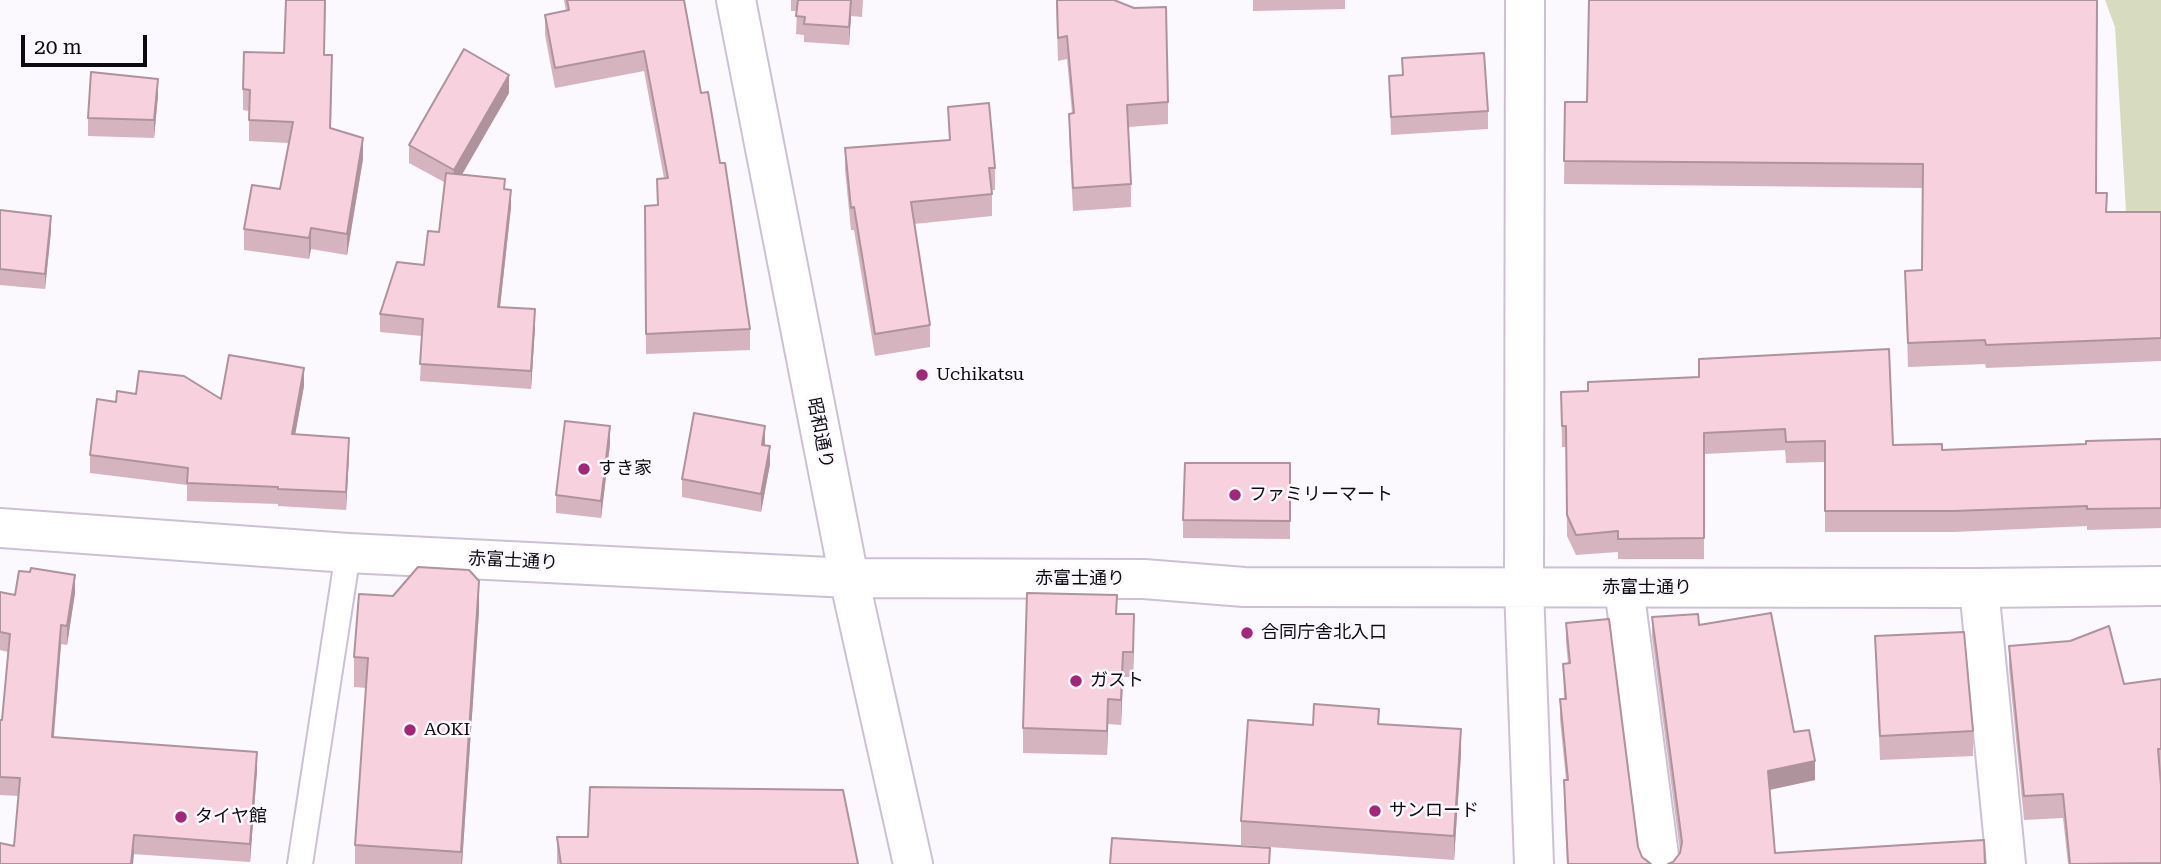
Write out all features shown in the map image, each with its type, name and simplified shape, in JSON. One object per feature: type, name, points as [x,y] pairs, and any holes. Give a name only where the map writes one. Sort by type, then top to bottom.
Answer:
[{"type":"street","name":"昭和通り","points":[[736,0],[849,578],[913,864]]},
{"type":"street","points":[[1525,0],[1524,588],[1534,864]]},
{"type":"street","name":"赤富士通り","points":[[0,528],[348,553],[849,578],[1144,579],[1244,587],[1979,589],[2161,586]]},
{"type":"street","points":[[1624,588],[1660,864]]},
{"type":"street","points":[[1979,589],[2007,864]]},
{"type":"lane","points":[[300,864],[348,553]]},
{"type":"green space","points":[[2105,0],[2161,0],[2161,211],[2126,211],[2115,27]]},
{"type":"building","points":[[286,0],[325,0],[324,55],[332,55],[330,128],[363,138],[347,234],[311,228],[309,238],[244,229],[252,185],[280,189],[293,122],[249,120],[250,90],[243,89],[244,52],[284,53]]},
{"type":"building","points":[[567,0],[684,0],[701,93],[708,92],[720,163],[725,163],[750,329],[646,334],[645,206],[658,205],[657,179],[668,178],[644,51],[555,68],[545,15],[569,10]]},
{"type":"building","points":[[798,0],[851,0],[849,27],[804,24],[805,17],[796,16]]},
{"type":"building","points":[[1057,0],[1114,0],[1134,8],[1166,7],[1168,102],[1127,105],[1131,184],[1073,188],[1069,114],[1074,113],[1067,36],[1058,38]]},
{"type":"building","points":[[1589,0],[2097,0],[2096,193],[2107,193],[2106,212],[2161,212],[2161,338],[1986,345],[1985,340],[1908,343],[1905,271],[1922,270],[1923,164],[1564,161],[1565,102],[1587,102]]},
{"type":"building","points":[[464,49],[509,75],[454,170],[409,145]]},
{"type":"building","points":[[1484,53],[1488,111],[1391,117],[1389,76],[1403,75],[1402,58]]},
{"type":"building","points":[[91,72],[158,79],[154,120],[88,118]]},
{"type":"building","points":[[989,103],[995,168],[989,168],[992,194],[911,202],[930,325],[875,334],[854,207],[851,208],[845,148],[950,140],[948,107]]},
{"type":"building","points":[[446,173],[505,179],[504,189],[511,190],[498,307],[535,309],[531,371],[420,364],[423,319],[380,314],[397,262],[424,265],[428,231],[439,232]]},
{"type":"building","points":[[0,210],[51,216],[45,274],[0,269]]},
{"type":"building","points":[[1889,349],[1893,445],[1942,444],[1942,450],[2161,439],[2161,508],[2087,509],[2087,506],[1954,511],[1825,511],[1825,441],[1786,442],[1785,429],[1704,433],[1704,538],[1618,539],[1618,531],[1576,535],[1567,515],[1566,426],[1562,426],[1561,392],[1588,391],[1588,382],[1699,377],[1699,359]]},
{"type":"building","points":[[229,355],[304,368],[292,434],[349,438],[346,492],[187,483],[188,468],[90,455],[97,399],[116,402],[117,391],[136,394],[139,371],[184,376],[221,399]]},
{"type":"building","points":[[694,413],[765,426],[762,445],[770,446],[761,494],[682,479]]},
{"type":"building","points":[[565,421],[610,426],[601,501],[556,495]]},
{"type":"building","points":[[1185,463],[1290,463],[1290,521],[1183,520]]},
{"type":"building","points":[[418,567],[469,570],[479,581],[461,852],[355,845],[368,658],[354,657],[359,594],[393,596]]},
{"type":"building","points":[[31,568],[75,575],[67,626],[61,625],[52,737],[257,752],[250,844],[134,835],[131,864],[0,864],[0,843],[14,846],[20,778],[0,777],[0,720],[10,634],[0,632],[0,592],[15,595],[19,571],[30,572]]},
{"type":"building","points":[[1027,593],[1117,595],[1116,614],[1134,614],[1133,652],[1123,652],[1121,700],[1108,699],[1107,731],[1023,728]]},
{"type":"building","points":[[1771,613],[1794,732],[1809,730],[1815,761],[1768,771],[1775,853],[1984,840],[1985,864],[1668,864],[1680,853],[1682,842],[1652,617],[1698,614],[1699,625]]},
{"type":"building","points":[[1609,619],[1638,847],[1642,857],[1651,864],[1568,864],[1564,780],[1568,780],[1560,699],[1566,699],[1563,664],[1570,663],[1566,623]]},
{"type":"building","points":[[2109,626],[2124,684],[2161,679],[2161,749],[2158,749],[2161,863],[2070,864],[2063,794],[2024,796],[2009,646],[2070,641]]},
{"type":"building","points":[[1964,632],[1973,731],[1880,736],[1875,636]]},
{"type":"building","points":[[1314,704],[1379,709],[1378,724],[1461,729],[1454,836],[1241,821],[1248,720],[1313,725]]},
{"type":"building","points":[[590,787],[843,790],[858,864],[561,864],[557,837],[588,837]]},
{"type":"building","points":[[1112,838],[1270,848],[1269,864],[1110,864]]},
{"type":"place","name":"Uchikatsu","points":[[922,375]]},
{"type":"place","name":"すき家","points":[[584,469]]},
{"type":"place","name":"ファミリーマート","points":[[1235,495]]},
{"type":"place","name":"合同庁舎北入口","points":[[1247,633]]},
{"type":"place","name":"ガスト","points":[[1076,681]]},
{"type":"place","name":"AOKI","points":[[410,730]]},
{"type":"place","name":"サンロード","points":[[1375,811]]},
{"type":"place","name":"タイヤ館","points":[[181,817]]}]
